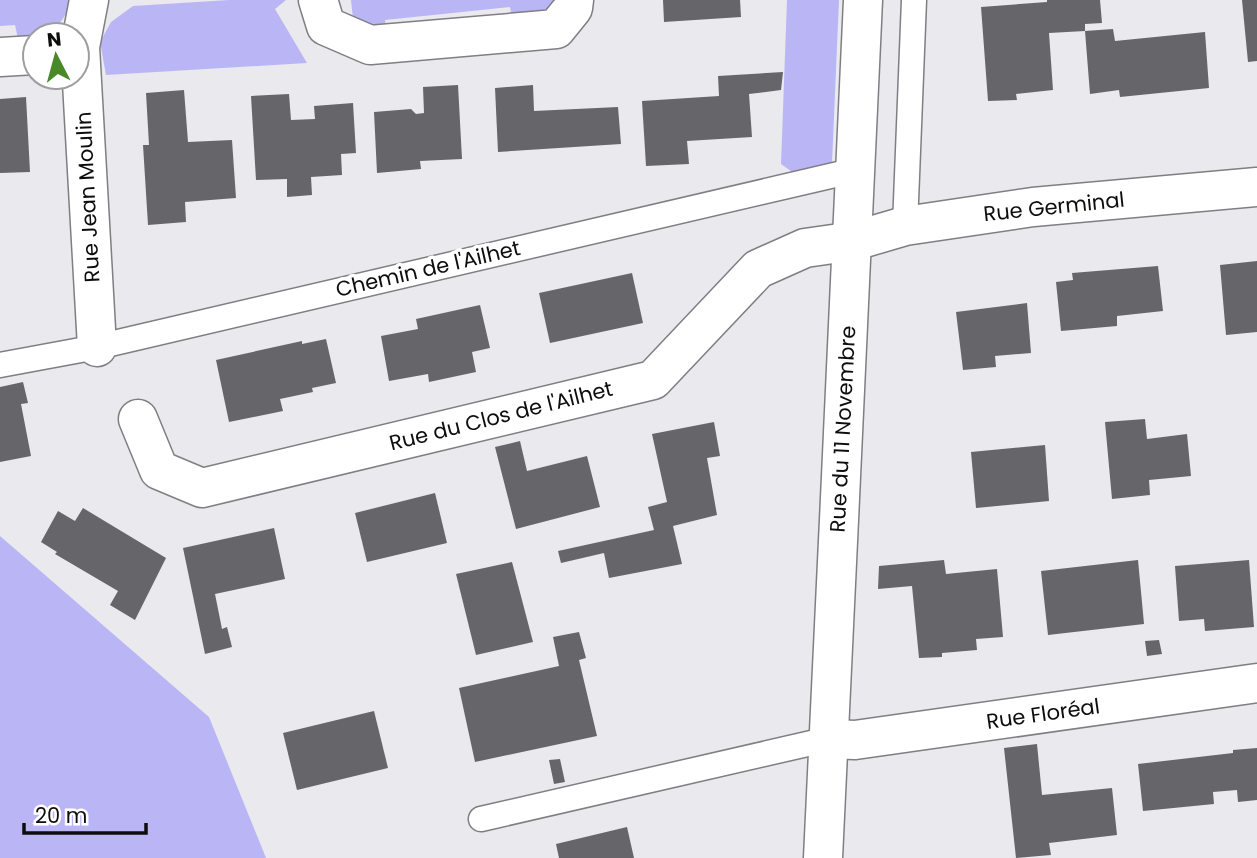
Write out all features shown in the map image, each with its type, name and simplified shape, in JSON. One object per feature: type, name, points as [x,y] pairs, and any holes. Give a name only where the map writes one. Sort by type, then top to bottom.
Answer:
[{"type":"street","name":"Rue Jean Moulin","points":[[84,21],[89,0]]},
{"type":"street","points":[[318,0],[326,26],[370,46],[556,29],[572,8],[574,0]]},
{"type":"street","name":"Rue du 11 Novembre","points":[[823,858],[838,507],[854,241],[863,0]]},
{"type":"street","points":[[0,57],[21,56]]},
{"type":"street","name":"Rue Jean Moulin","points":[[81,91],[97,347]]},
{"type":"street","name":"Rue Germinal","points":[[854,241],[905,226],[1033,207],[1257,187]]},
{"type":"street","name":"Rue du Clos de l'Ailhet","points":[[138,419],[159,470],[202,488],[653,380],[758,269],[805,248],[854,241]]},
{"type":"street","name":"Rue Floréal","points":[[829,739],[855,740],[1257,684]]},
{"type":"lane","points":[[905,226],[914,0]]},
{"type":"lane","name":"Chemin de l'Ailhet","points":[[0,365],[97,347],[856,170]]},
{"type":"lane","points":[[481,819],[829,739]]},
{"type":"shaded area","points":[[0,0],[72,0],[61,21],[21,21],[19,43],[15,25],[0,26]]},
{"type":"shaded area","points":[[229,0],[286,0],[275,9],[307,63],[106,75],[100,42],[111,22],[133,6]]},
{"type":"shaded area","points":[[351,0],[558,0],[549,16],[513,23],[510,7],[385,20],[387,33],[353,19]]},
{"type":"shaded area","points":[[787,0],[839,0],[832,163],[798,176],[781,164]]},
{"type":"shaded area","points":[[0,536],[209,717],[266,858],[0,858]]},
{"type":"building","points":[[663,0],[740,0],[741,17],[664,22]]},
{"type":"building","points":[[1047,0],[1100,0],[1102,23],[1085,24],[1085,31],[1049,33],[1053,90],[1016,94],[1017,100],[988,101],[981,7]]},
{"type":"building","points":[[1242,0],[1257,0],[1257,61],[1248,62]]},
{"type":"building","points":[[1113,29],[1115,41],[1205,32],[1209,88],[1120,97],[1119,90],[1090,94],[1085,31]]},
{"type":"building","points":[[783,72],[781,90],[749,94],[752,137],[687,141],[689,164],[646,166],[642,101],[719,96],[718,76]]},
{"type":"building","points":[[458,85],[462,159],[420,161],[421,169],[377,173],[374,112],[411,109],[416,114],[424,113],[423,87]]},
{"type":"building","points":[[533,85],[534,111],[618,107],[621,144],[498,152],[495,88]]},
{"type":"building","points":[[184,90],[188,142],[232,140],[236,198],[185,202],[186,222],[148,225],[143,145],[149,145],[146,93]]},
{"type":"building","points":[[289,94],[291,120],[315,119],[314,106],[353,103],[356,153],[341,154],[342,175],[311,177],[312,195],[287,197],[287,179],[256,180],[251,96]]},
{"type":"building","points":[[26,97],[30,172],[0,173],[0,99]]},
{"type":"building","points":[[1257,261],[1257,332],[1226,335],[1220,265]]},
{"type":"building","points":[[1158,266],[1163,311],[1117,316],[1117,326],[1061,331],[1056,282],[1073,280],[1072,273]]},
{"type":"building","points":[[632,273],[643,323],[550,343],[539,293]]},
{"type":"building","points":[[1027,303],[1031,353],[995,356],[996,367],[963,370],[956,312]]},
{"type":"building","points":[[480,305],[490,348],[472,352],[476,372],[429,382],[428,374],[389,381],[381,336],[418,329],[416,319]]},
{"type":"building","points":[[326,339],[336,383],[312,388],[313,392],[280,399],[283,411],[229,422],[216,360],[302,341],[302,344]]},
{"type":"building","points":[[23,382],[28,403],[21,404],[31,456],[0,462],[0,387]]},
{"type":"building","points":[[1145,419],[1147,439],[1187,434],[1191,476],[1149,480],[1150,495],[1112,499],[1105,422]]},
{"type":"building","points":[[714,422],[720,456],[707,458],[717,515],[673,526],[682,564],[609,578],[604,553],[561,563],[558,551],[654,530],[648,507],[667,502],[652,434]]},
{"type":"building","points":[[520,441],[527,471],[587,456],[600,507],[516,529],[495,447]]},
{"type":"building","points":[[1045,445],[1049,501],[976,508],[971,452]]},
{"type":"building","points":[[435,493],[447,543],[367,562],[355,513]]},
{"type":"building","points":[[83,508],[166,558],[135,620],[110,605],[118,591],[55,554],[57,552],[41,542],[58,511],[75,521]]},
{"type":"building","points":[[274,528],[285,579],[215,594],[222,629],[227,627],[232,647],[205,654],[183,548]]},
{"type":"building","points":[[944,560],[946,574],[997,569],[1003,637],[976,639],[977,650],[942,653],[942,657],[919,658],[912,586],[878,589],[879,566]]},
{"type":"building","points":[[1138,560],[1144,624],[1048,635],[1041,571]]},
{"type":"building","points":[[1249,560],[1254,627],[1205,631],[1204,619],[1179,621],[1175,566]]},
{"type":"building","points":[[512,562],[533,642],[476,655],[456,574]]},
{"type":"building","points":[[579,632],[586,658],[579,660],[597,736],[475,762],[459,688],[559,666],[553,637]]},
{"type":"building","points":[[1159,640],[1162,654],[1147,656],[1145,641]]},
{"type":"building","points":[[374,711],[388,768],[297,790],[283,733]]},
{"type":"building","points":[[1037,744],[1042,795],[1112,788],[1117,835],[1049,843],[1051,855],[1016,858],[1004,748]]},
{"type":"building","points":[[1257,748],[1257,800],[1238,802],[1237,790],[1213,792],[1214,804],[1143,811],[1138,764]]},
{"type":"building","points":[[560,759],[565,782],[554,784],[549,760]]},
{"type":"building","points":[[627,827],[634,858],[559,858],[556,844]]}]
